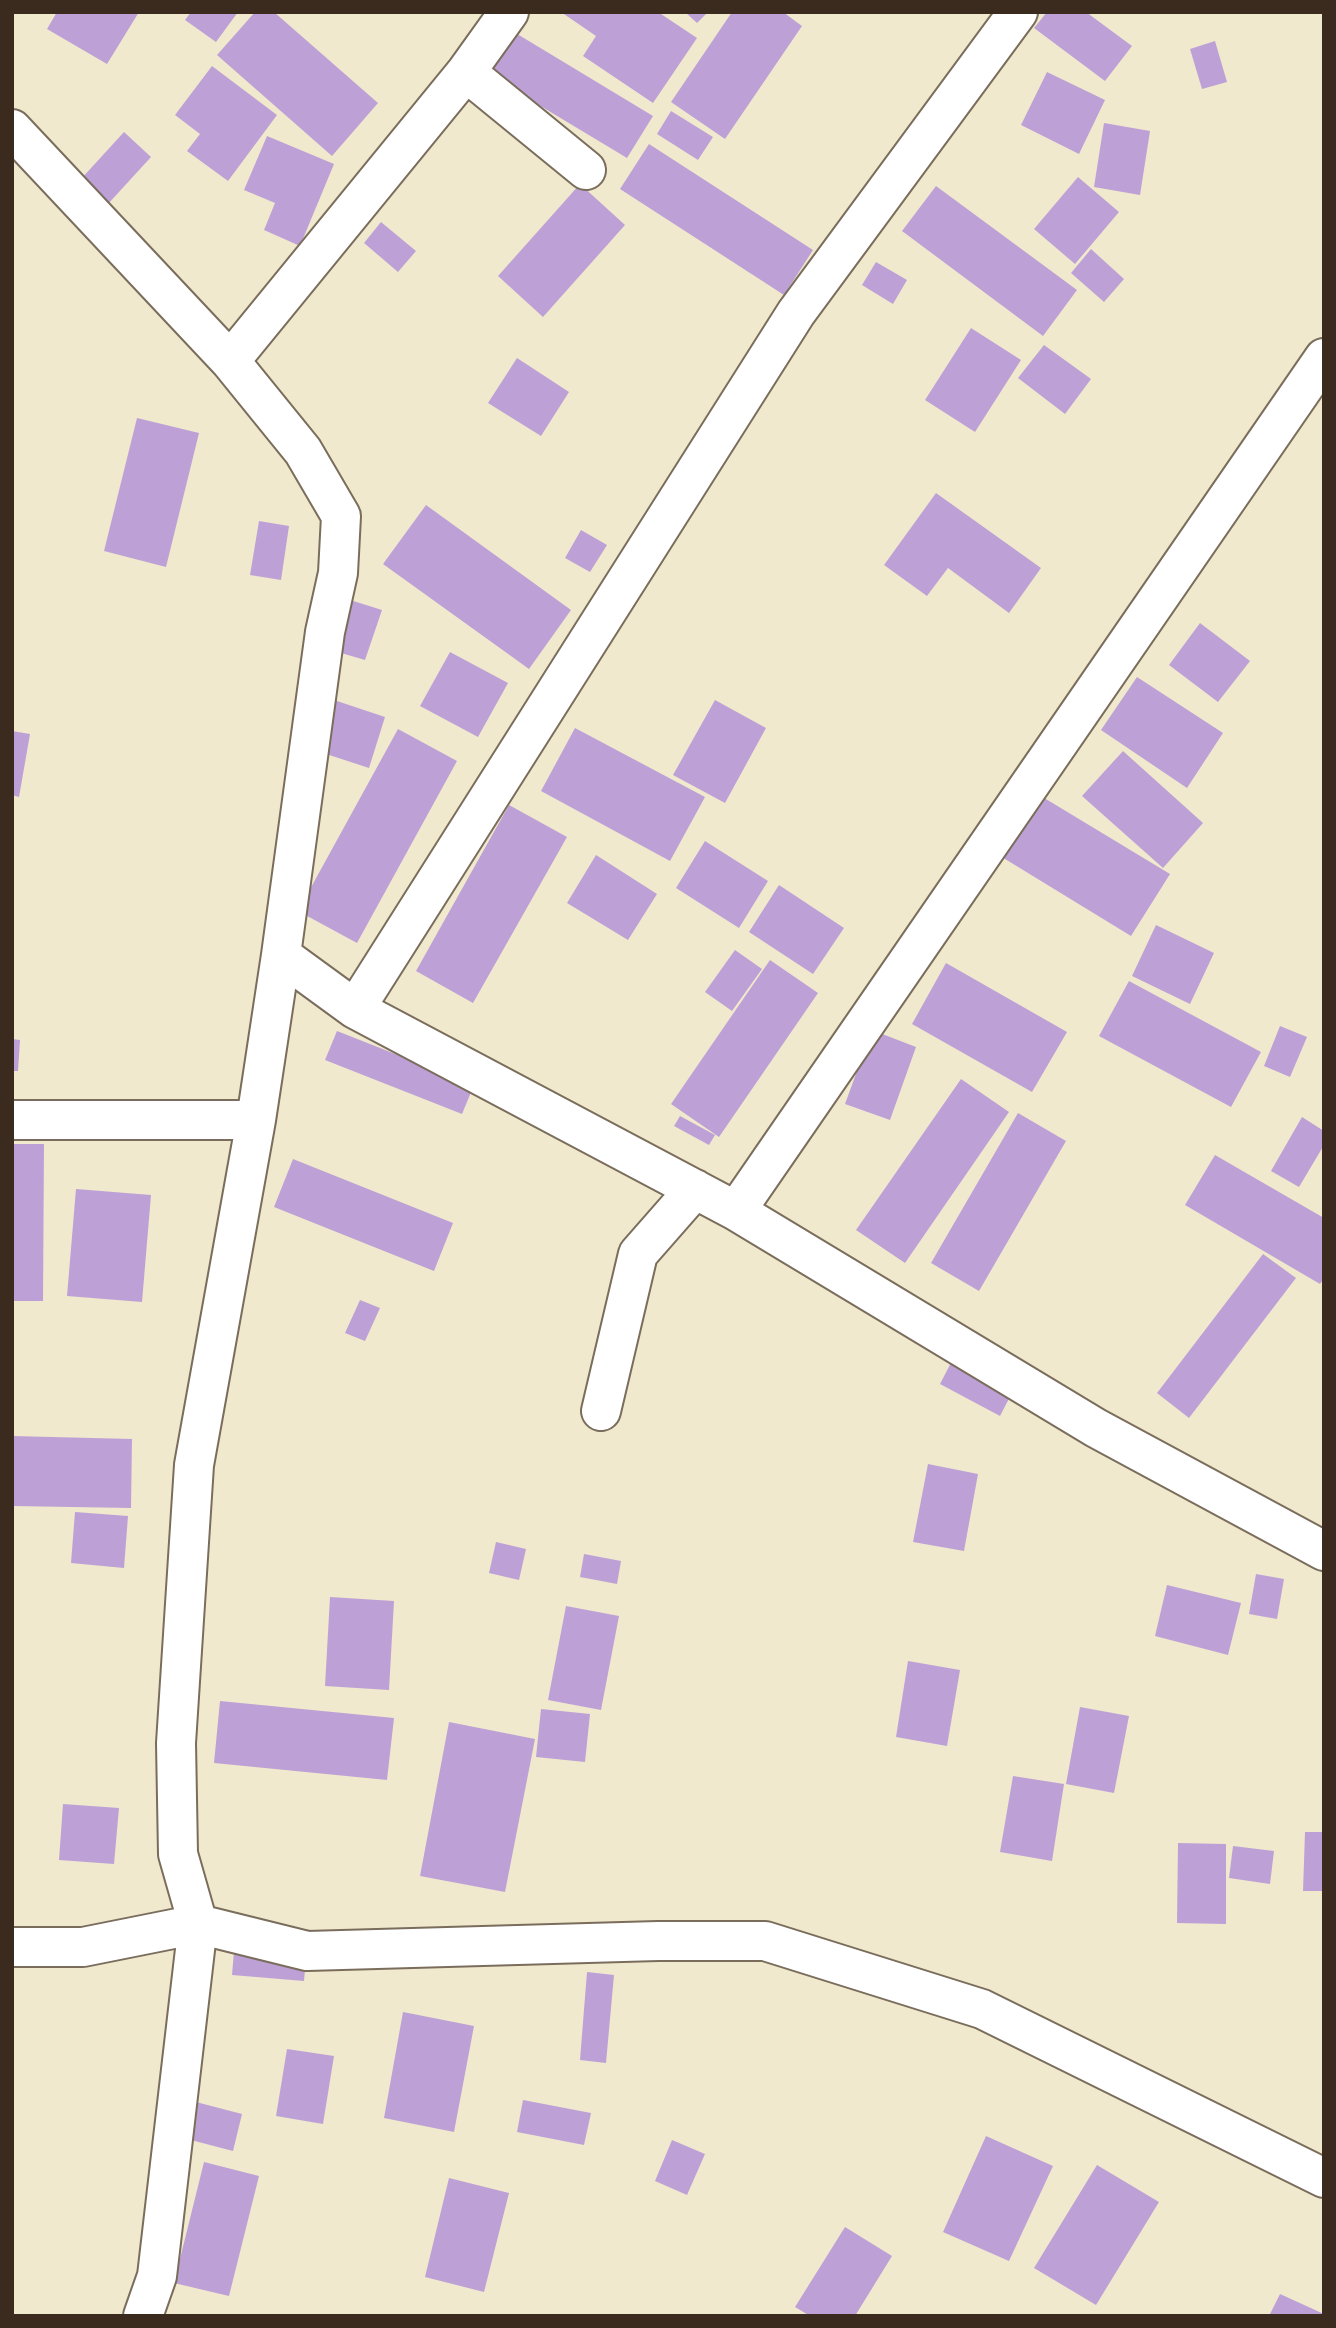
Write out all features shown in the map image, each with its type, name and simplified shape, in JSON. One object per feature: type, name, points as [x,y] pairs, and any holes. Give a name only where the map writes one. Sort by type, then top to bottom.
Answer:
[{"type":"street","points":[[230,361],[466,72],[509,12]]},
{"type":"street","points":[[355,1009],[796,313],[1018,12]]},
{"type":"street","points":[[466,72],[586,170]]},
{"type":"street","points":[[12,129],[230,361],[303,451],[341,516],[338,573],[325,632],[256,1120],[194,1465],[176,1743],[178,1854],[198,1924],[157,2276],[144,2316]]},
{"type":"street","points":[[736,1211],[1324,358]]},
{"type":"street","points":[[281,956],[355,1009],[736,1211],[1096,1428],[1324,1550]]},
{"type":"street","points":[[12,1120],[256,1120]]},
{"type":"street","points":[[601,1411],[638,1254],[695,1189]]},
{"type":"street","points":[[12,1947],[83,1947],[198,1924],[307,1951],[658,1941],[765,1941],[982,2009],[1324,2178]]},
{"type":"building","points":[[57,12],[139,12],[107,64],[47,29]]},
{"type":"building","points":[[191,12],[238,12],[216,42],[185,20]]},
{"type":"building","points":[[255,12],[274,12],[378,103],[332,156],[217,55]]},
{"type":"building","points":[[561,12],[658,12],[697,38],[653,103],[583,56],[596,36]]},
{"type":"building","points":[[685,12],[708,12],[697,23]]},
{"type":"building","points":[[732,12],[783,12],[802,26],[725,139],[671,102]]},
{"type":"building","points":[[1047,12],[1086,12],[1132,46],[1105,81],[1034,28]]},
{"type":"building","points":[[504,26],[653,116],[627,158],[479,69]]},
{"type":"building","points":[[1215,41],[1227,82],[1202,89],[1190,49]]},
{"type":"building","points":[[212,66],[277,115],[228,181],[187,151],[200,134],[175,115]]},
{"type":"building","points":[[1047,72],[1105,100],[1079,154],[1021,125]]},
{"type":"building","points":[[671,111],[713,137],[698,160],[657,134]]},
{"type":"building","points":[[1104,123],[1150,131],[1140,195],[1094,187]]},
{"type":"building","points":[[124,132],[151,157],[108,204],[81,179]]},
{"type":"building","points":[[267,136],[334,164],[300,246],[264,230],[275,203],[244,190]]},
{"type":"building","points":[[649,144],[813,250],[784,295],[620,189]]},
{"type":"building","points":[[1078,177],[1119,212],[1075,264],[1034,229]]},
{"type":"building","points":[[580,184],[625,225],[543,317],[498,276]]},
{"type":"building","points":[[936,186],[1077,290],[1043,336],[902,231]]},
{"type":"building","points":[[381,222],[416,251],[398,272],[364,243]]},
{"type":"building","points":[[1091,249],[1124,279],[1104,302],[1071,273]]},
{"type":"building","points":[[876,262],[907,280],[893,304],[862,285]]},
{"type":"building","points":[[971,328],[1021,360],[975,432],[925,400]]},
{"type":"building","points":[[1044,345],[1091,379],[1065,414],[1018,378]]},
{"type":"building","points":[[517,358],[569,392],[541,436],[488,403]]},
{"type":"building","points":[[137,418],[199,433],[166,567],[104,551]]},
{"type":"building","points":[[936,493],[1041,568],[1009,613],[948,568],[927,596],[884,565]]},
{"type":"building","points":[[426,505],[571,610],[529,669],[383,564]]},
{"type":"building","points":[[259,521],[289,526],[281,580],[250,575]]},
{"type":"building","points":[[581,530],[607,545],[590,572],[565,558]]},
{"type":"building","points":[[347,599],[382,610],[365,660],[331,650]]},
{"type":"building","points":[[1200,623],[1250,661],[1218,702],[1169,665]]},
{"type":"building","points":[[450,652],[508,683],[478,737],[420,706]]},
{"type":"building","points":[[1137,677],[1223,733],[1187,788],[1101,730]]},
{"type":"building","points":[[331,699],[385,717],[369,768],[314,750]]},
{"type":"building","points":[[715,700],[766,728],[725,803],[673,775]]},
{"type":"building","points":[[575,728],[705,797],[670,861],[541,791]]},
{"type":"building","points":[[398,729],[457,761],[357,943],[298,911]]},
{"type":"building","points":[[12,731],[30,734],[19,797],[12,795]]},
{"type":"building","points":[[1123,751],[1203,823],[1163,868],[1082,796]]},
{"type":"building","points":[[1031,790],[1170,874],[1131,936],[992,851]]},
{"type":"building","points":[[509,805],[567,837],[473,1003],[416,971]]},
{"type":"building","points":[[705,841],[768,881],[739,928],[676,888]]},
{"type":"building","points":[[596,855],[657,894],[628,940],[567,903]]},
{"type":"building","points":[[779,885],[844,928],[813,974],[749,932]]},
{"type":"building","points":[[1156,925],[1214,953],[1190,1004],[1132,976]]},
{"type":"building","points":[[735,950],[762,969],[732,1011],[705,992]]},
{"type":"building","points":[[770,960],[818,993],[719,1137],[671,1104]]},
{"type":"building","points":[[946,963],[1067,1032],[1032,1092],[912,1024]]},
{"type":"building","points":[[1129,981],[1261,1052],[1231,1107],[1099,1036]]},
{"type":"building","points":[[1280,1026],[1307,1037],[1290,1077],[1264,1066]]},
{"type":"building","points":[[872,1030],[916,1047],[890,1120],[845,1104]]},
{"type":"building","points":[[337,1031],[474,1085],[462,1114],[325,1060]]},
{"type":"building","points":[[12,1039],[20,1040],[18,1071],[12,1071]]},
{"type":"building","points":[[961,1079],[1009,1112],[905,1263],[856,1230]]},
{"type":"building","points":[[1018,1113],[1066,1141],[979,1291],[931,1263]]},
{"type":"building","points":[[680,1116],[715,1135],[709,1145],[674,1126]]},
{"type":"building","points":[[1302,1117],[1324,1131],[1324,1145],[1299,1187],[1271,1171]]},
{"type":"building","points":[[12,1144],[44,1144],[43,1301],[12,1301]]},
{"type":"building","points":[[1215,1155],[1324,1218],[1324,1278],[1320,1284],[1185,1205]]},
{"type":"building","points":[[293,1159],[453,1223],[434,1271],[274,1207]]},
{"type":"building","points":[[76,1189],[151,1195],[142,1302],[67,1296]]},
{"type":"building","points":[[1263,1254],[1296,1278],[1189,1418],[1157,1393]]},
{"type":"building","points":[[360,1300],[380,1308],[365,1341],[345,1333]]},
{"type":"building","points":[[955,1355],[1015,1387],[1000,1416],[940,1384]]},
{"type":"building","points":[[12,1436],[132,1439],[131,1508],[12,1506]]},
{"type":"building","points":[[928,1464],[978,1474],[964,1551],[913,1542]]},
{"type":"building","points":[[75,1512],[128,1516],[124,1568],[71,1563]]},
{"type":"building","points":[[496,1542],[526,1549],[519,1580],[489,1573]]},
{"type":"building","points":[[584,1554],[621,1561],[617,1584],[580,1577]]},
{"type":"building","points":[[1256,1574],[1284,1579],[1277,1619],[1249,1614]]},
{"type":"building","points":[[1167,1585],[1241,1603],[1228,1655],[1155,1636]]},
{"type":"building","points":[[330,1597],[394,1601],[389,1690],[325,1686]]},
{"type":"building","points":[[566,1606],[619,1616],[601,1710],[548,1700]]},
{"type":"building","points":[[908,1661],[960,1670],[947,1746],[896,1737]]},
{"type":"building","points":[[220,1701],[394,1718],[387,1780],[214,1763]]},
{"type":"building","points":[[1080,1707],[1129,1716],[1114,1793],[1066,1784]]},
{"type":"building","points":[[541,1709],[590,1714],[585,1762],[536,1757]]},
{"type":"building","points":[[449,1722],[535,1739],[505,1892],[420,1876]]},
{"type":"building","points":[[1013,1776],[1064,1784],[1052,1861],[1000,1852]]},
{"type":"building","points":[[63,1804],[119,1808],[114,1864],[59,1860]]},
{"type":"building","points":[[1305,1832],[1324,1832],[1324,1891],[1303,1891]]},
{"type":"building","points":[[1178,1843],[1226,1844],[1226,1924],[1177,1923]]},
{"type":"building","points":[[1233,1846],[1274,1851],[1270,1884],[1229,1878]]},
{"type":"building","points":[[234,1951],[306,1957],[304,1981],[232,1975]]},
{"type":"building","points":[[587,1972],[614,1975],[606,2063],[580,2060]]},
{"type":"building","points":[[403,2012],[474,2026],[454,2132],[384,2118]]},
{"type":"building","points":[[287,2049],[334,2056],[323,2124],[276,2116]]},
{"type":"building","points":[[523,2100],[591,2113],[584,2145],[517,2132]]},
{"type":"building","points":[[196,2102],[242,2114],[233,2151],[187,2139]]},
{"type":"building","points":[[986,2136],[1053,2166],[1009,2261],[943,2232]]},
{"type":"building","points":[[672,2140],[705,2154],[687,2195],[655,2181]]},
{"type":"building","points":[[204,2162],[259,2176],[229,2296],[174,2283]]},
{"type":"building","points":[[1097,2165],[1159,2202],[1096,2305],[1034,2268]]},
{"type":"building","points":[[449,2178],[509,2193],[484,2292],[425,2277]]},
{"type":"building","points":[[845,2227],[892,2256],[855,2316],[810,2316],[795,2307]]},
{"type":"building","points":[[1280,2294],[1324,2314],[1324,2316],[1269,2316]]}]
